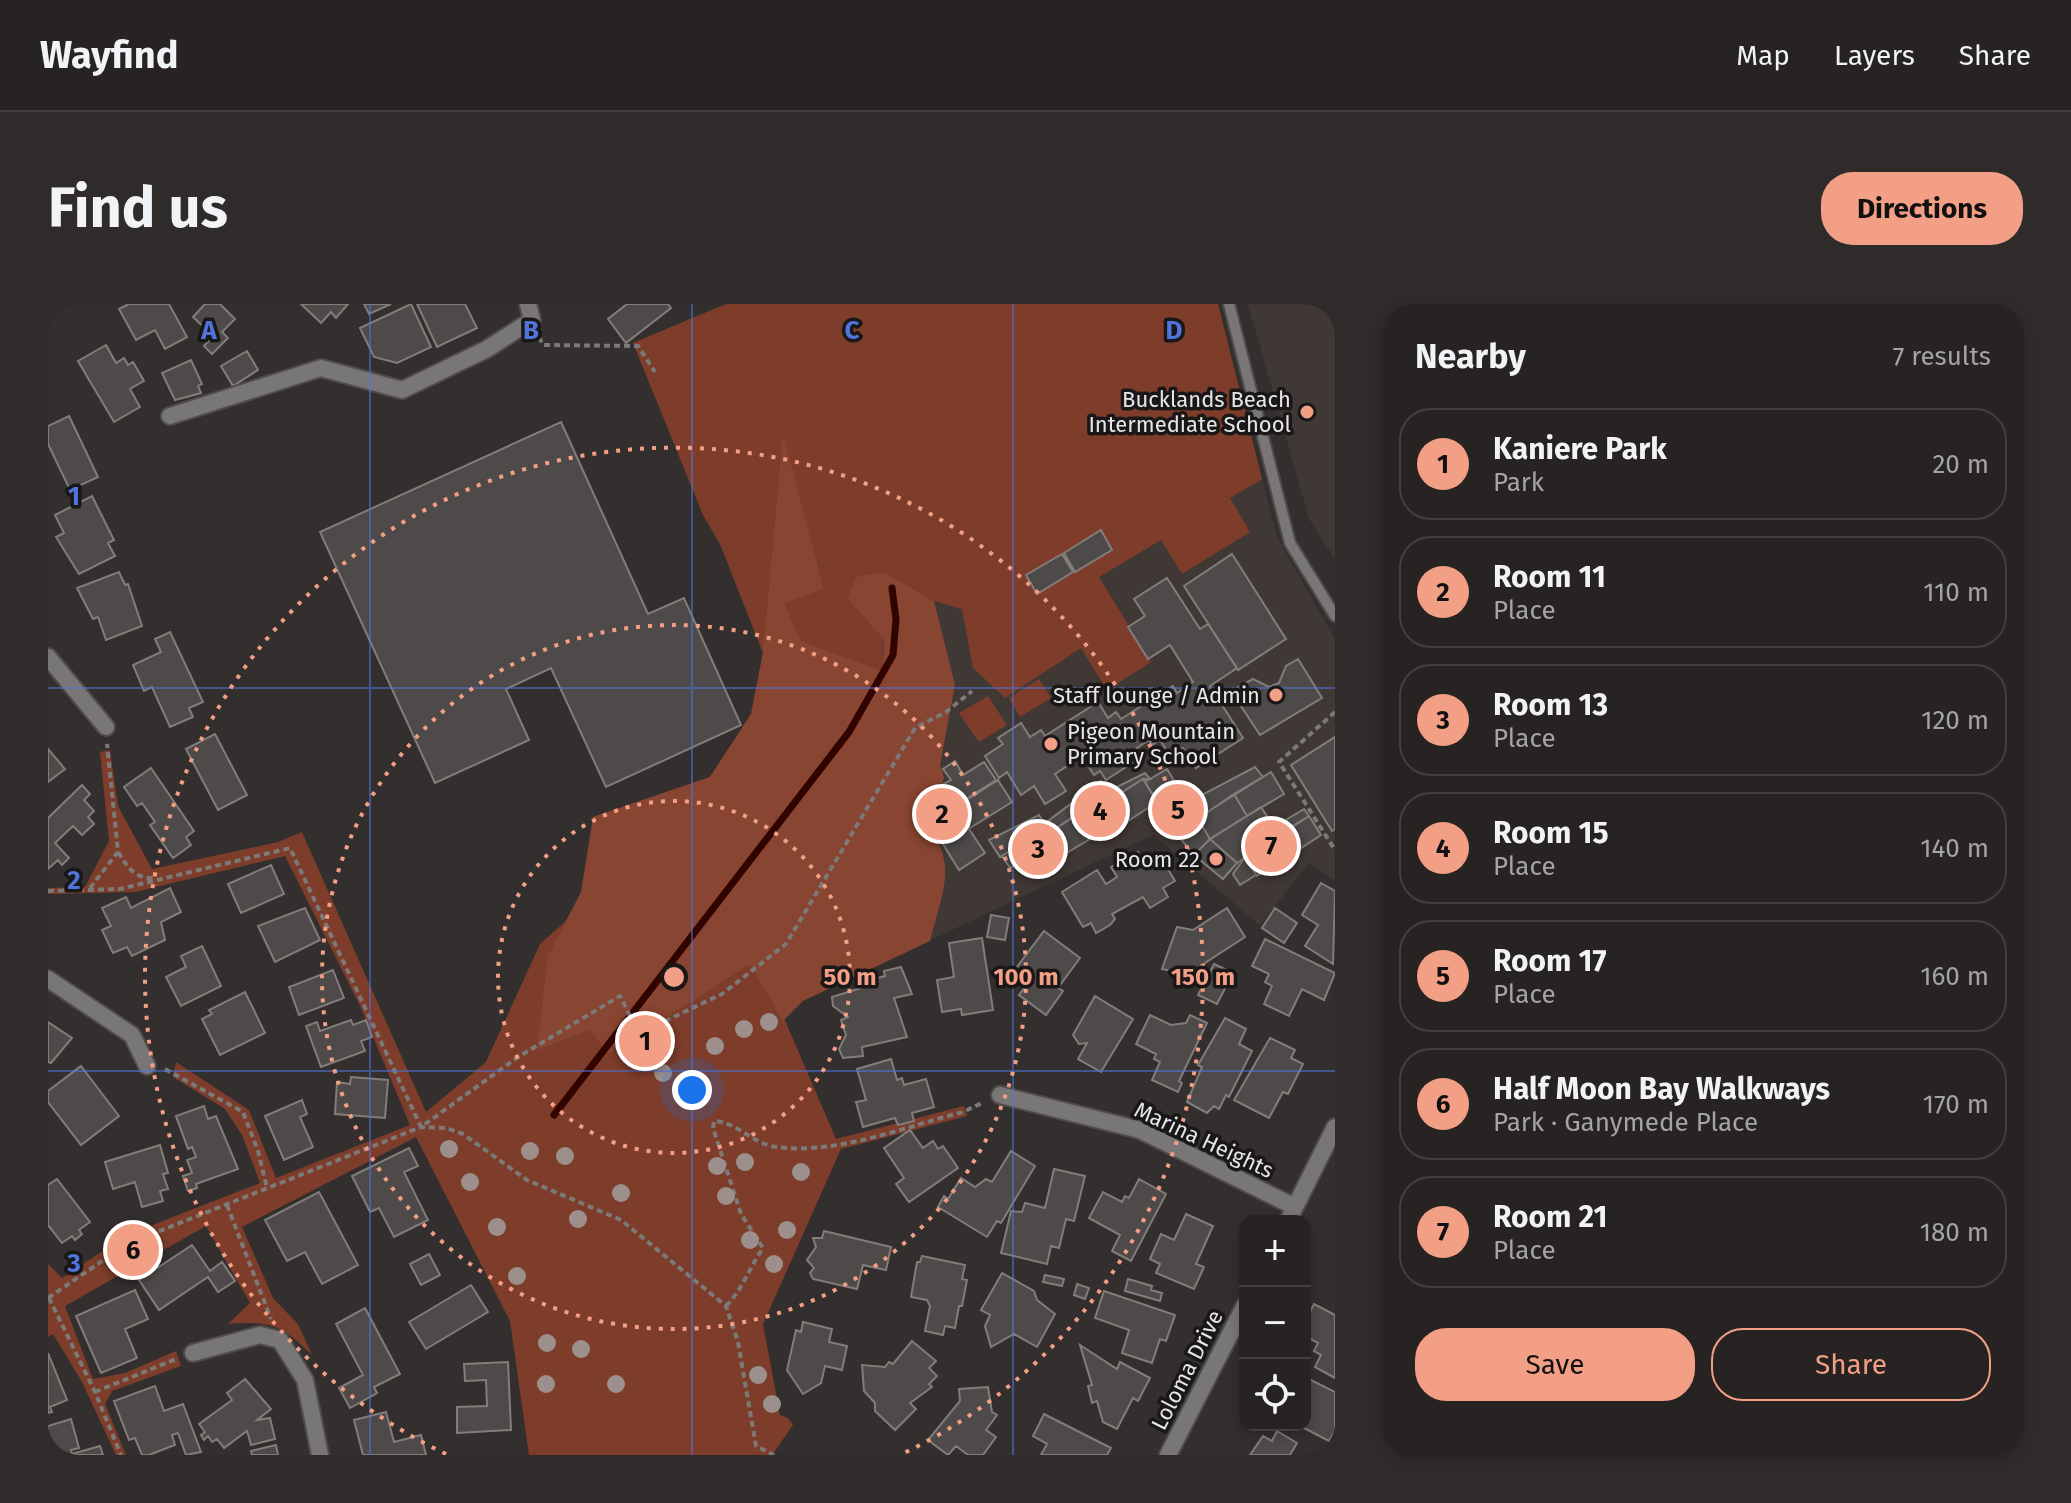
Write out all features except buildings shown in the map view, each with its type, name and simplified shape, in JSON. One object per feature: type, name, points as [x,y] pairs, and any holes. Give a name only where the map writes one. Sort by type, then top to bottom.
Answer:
[{"type":"street","points":[[170,416],[321,368],[402,390],[487,349],[530,312]]},
{"type":"street","points":[[48,657],[106,727]]},
{"type":"street","points":[[48,979],[132,1035],[147,1066]]},
{"type":"street","name":"Marina Heights","points":[[1000,1095],[1140,1130],[1292,1214]]},
{"type":"street","points":[[1292,1214],[1335,1127]]},
{"type":"street","name":"Loloma Drive","points":[[1168,1455],[1239,1317]]},
{"type":"street","points":[[193,1353],[260,1335],[280,1340],[305,1380],[320,1455]]},
{"type":"lane","points":[[1229,304],[1290,543],[1335,616]]},
{"type":"path","points":[[530,312],[543,345],[638,346],[655,372]]},
{"type":"path","points":[[121,1455],[95,1392],[48,1298],[127,1244],[421,1127],[583,1015],[620,996],[633,1022],[644,1031],[722,994],[786,944],[915,728],[946,712],[972,691]]},
{"type":"path","points":[[1335,712],[1279,762],[1335,850]]},
{"type":"path","points":[[106,727],[118,852],[130,872],[143,879],[165,878]]},
{"type":"path","points":[[48,891],[120,889],[290,848],[421,1127]]},
{"type":"path","points":[[84,890],[92,888],[105,874],[118,852]]},
{"type":"path","points":[[147,1066],[173,1070],[243,1112],[258,1151],[267,1188]]},
{"type":"path","points":[[726,1306],[742,1290],[751,1265],[763,1248],[741,1214],[713,1128],[714,1121],[723,1121],[746,1136],[772,1146],[833,1146],[963,1112],[1000,1095]]},
{"type":"path","points":[[421,1127],[446,1128],[463,1134],[527,1180],[621,1220],[696,1278],[726,1306],[738,1342],[756,1446],[774,1455]]},
{"type":"path","points":[[227,1205],[280,1340]]},
{"type":"path","points":[[95,1392],[193,1353]]},
{"type":"shaded area","name":"Pigeon Mountain Primary School","points":[[726,304],[1218,304],[1277,537],[1335,639],[1335,881],[1309,863],[1260,925],[1153,835],[781,1011],[763,653],[720,544],[703,515],[633,343]]},
{"type":"shaded area","points":[[726,304],[1218,304],[1262,479],[1230,498],[1250,532],[1182,574],[1161,540],[1099,577],[1151,662],[1107,690],[1081,648],[1005,698],[973,668],[962,609],[934,601],[884,572],[883,671],[801,641],[785,604],[824,587],[783,438],[781,1011],[836,1139],[964,1106],[967,1116],[841,1149],[763,1324],[780,1415],[788,1418],[793,1425],[772,1455],[529,1455],[510,1321],[416,1137],[242,1227],[273,1298],[298,1324],[312,1355],[292,1337],[274,1327],[255,1323],[228,1324],[250,1303],[206,1226],[65,1306],[93,1379],[125,1373],[176,1351],[181,1366],[112,1391],[105,1404],[126,1455],[116,1455],[82,1382],[53,1334],[48,1337],[48,1264],[62,1278],[127,1235],[260,1183],[242,1135],[225,1109],[173,1077],[176,1062],[249,1110],[276,1178],[410,1125],[361,1008],[285,856],[135,892],[48,894],[48,888],[85,887],[109,841],[100,752],[110,750],[118,806],[152,869],[278,842],[302,832],[426,1112],[486,1062],[540,944],[596,894],[593,817],[710,777],[751,714],[763,653],[720,544],[703,515],[633,343]]},
{"type":"shaded area","name":"Bucklands Beach Intermediate School","points":[[1248,304],[1335,304],[1335,559],[1309,519]]},
{"type":"shaded area","points":[[783,435],[824,588],[785,604],[801,641],[883,671],[884,639],[848,599],[856,577],[884,572],[934,601],[955,685],[940,765],[944,777],[942,785],[915,799],[937,839],[945,867],[942,897],[930,941],[803,1001],[783,1021],[750,964],[608,1054],[590,1030],[537,1050],[548,956],[581,892],[593,817],[710,777],[751,714],[763,653]]},
{"type":"shaded area","points":[[1039,679],[1051,698],[1020,717],[1009,698]]},
{"type":"shaded area","points":[[988,696],[1007,725],[979,742],[959,713]]},
{"type":"waterway","points":[[554,1115],[849,732],[893,655],[896,619],[892,588]]},
{"type":"place","name":"Bucklands Beach Intermediate School","points":[[1307,412]]},
{"type":"place","name":"Staff lounge / Admin","points":[[1276,695]]},
{"type":"place","name":"Pigeon Mountain Primary School","points":[[1051,744]]},
{"type":"place","name":"Room 17","points":[[1178,810]]},
{"type":"place","name":"Room 15","points":[[1100,811]]},
{"type":"place","name":"Room 11","points":[[942,814]]},
{"type":"place","name":"Room 21","points":[[1271,846]]},
{"type":"place","name":"Room 13","points":[[1038,849]]},
{"type":"place","name":"Room 22","points":[[1216,859]]},
{"type":"place","name":"Kaniere Park","points":[[645,1041]]},
{"type":"place","name":"Half Moon Bay Walkways","points":[[133,1250]]}]
